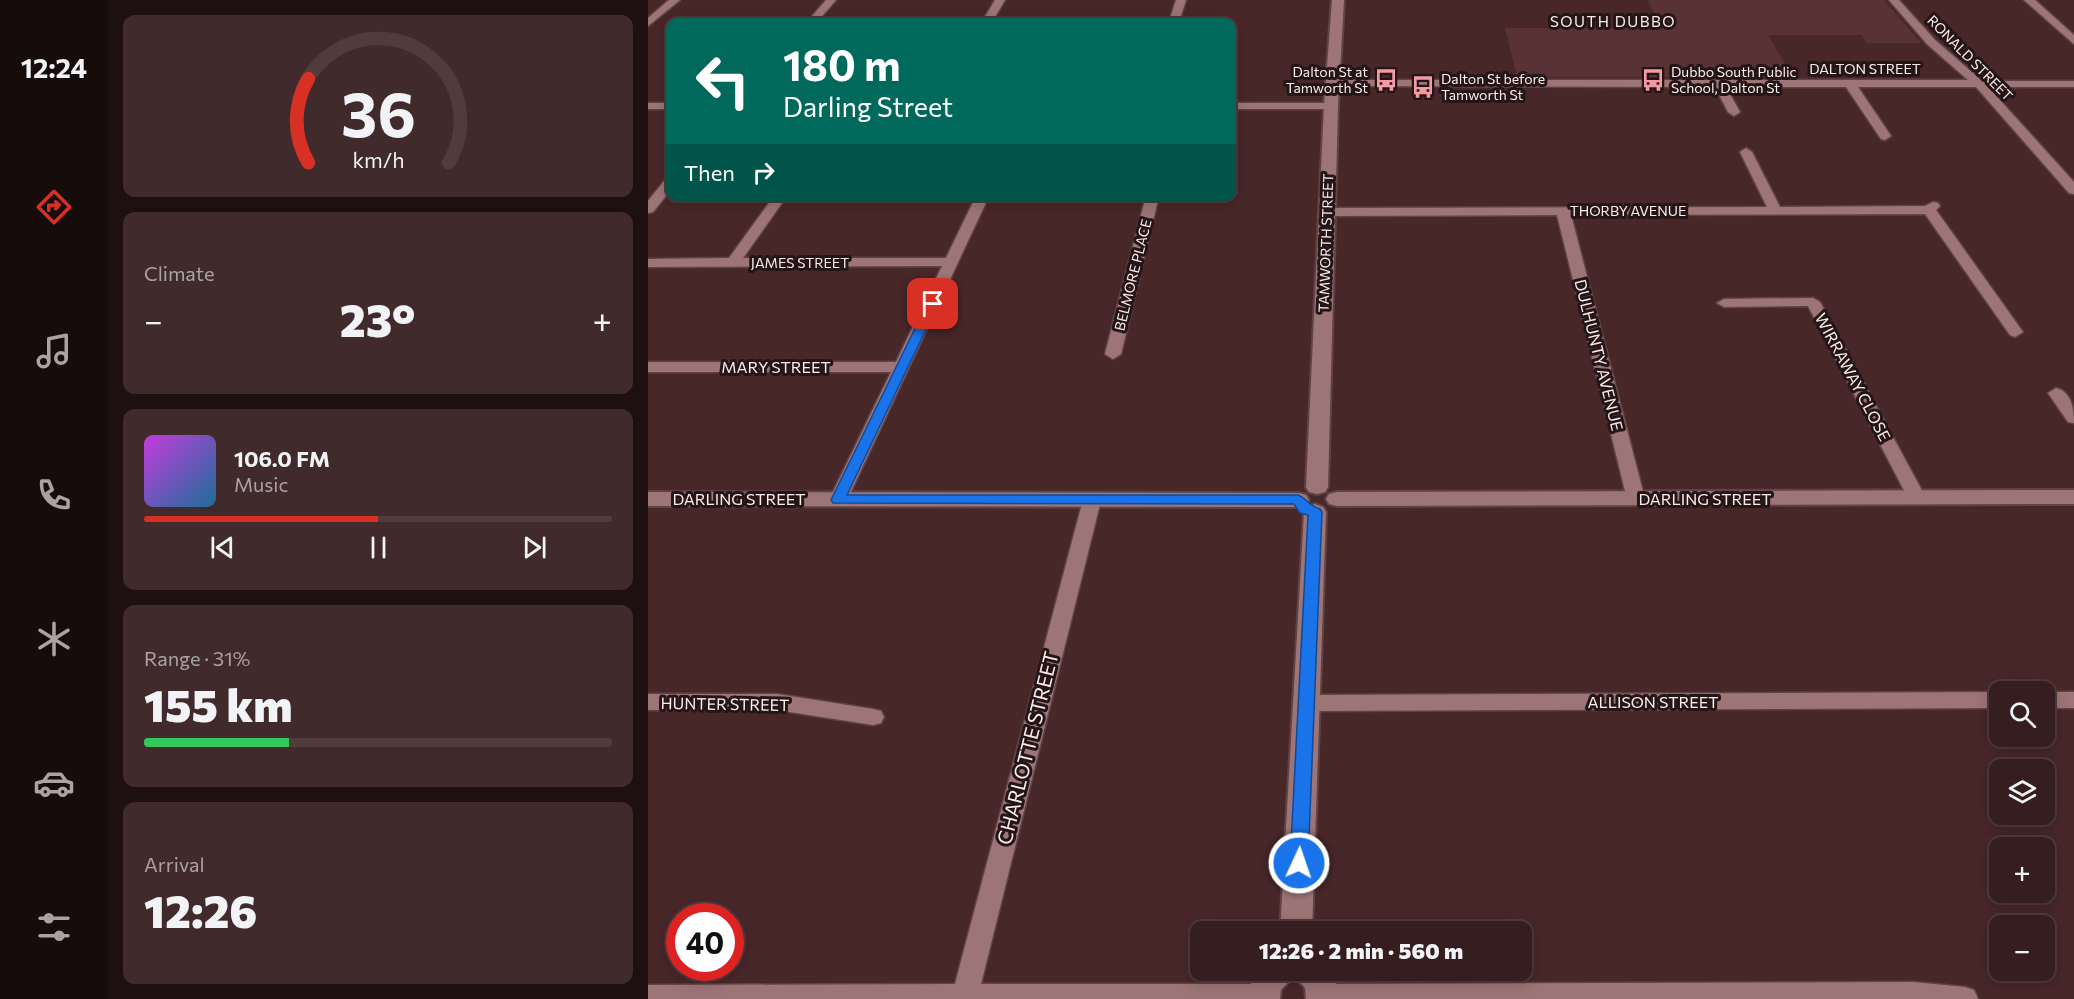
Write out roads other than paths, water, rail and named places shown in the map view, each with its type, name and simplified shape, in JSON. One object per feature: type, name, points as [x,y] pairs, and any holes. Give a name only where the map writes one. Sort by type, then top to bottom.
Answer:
[{"type":"street","points":[[648,23],[675,0]]},
{"type":"street","points":[[815,18],[831,0]]},
{"type":"street","points":[[989,18],[1000,0]]},
{"type":"street","points":[[1175,18],[1181,0]]},
{"type":"street","name":"TAMWORTH STREET","points":[[1297,921],[1317,499],[1332,83],[1338,0]]},
{"type":"street","name":"RONALD STREET","points":[[1894,0],[1931,42],[1980,84],[2074,190]]},
{"type":"street","points":[[2029,0],[2074,41]]},
{"type":"street","name":"DALTON STREET","points":[[1332,83],[2074,84]]},
{"type":"street","points":[[1719,84],[1734,112]]},
{"type":"street","points":[[1850,84],[1885,136]]},
{"type":"street","points":[[648,106],[666,106]]},
{"type":"street","points":[[1236,106],[1331,106]]},
{"type":"street","points":[[1746,152],[1775,210]]},
{"type":"street","points":[[648,209],[666,188]]},
{"type":"street","points":[[733,263],[777,201]]},
{"type":"street","points":[[838,500],[981,201]]},
{"type":"street","name":"BELMORE PLACE","points":[[1113,354],[1152,201]]},
{"type":"street","name":"THORBY AVENUE","points":[[1328,212],[1931,208],[2015,332]]},
{"type":"street","name":"DULHUNTY AVENUE","points":[[1563,211],[1636,499]]},
{"type":"street","name":"JAMES STREET","points":[[648,263],[952,262]]},
{"type":"street","name":"WIRRAWAY CLOSE","points":[[1724,303],[1813,302],[1917,498]]},
{"type":"street","name":"MARY STREET","points":[[648,367],[903,367]]},
{"type":"street","points":[[2056,393],[2074,418]]},
{"type":"street","name":"DARLING STREET","points":[[648,499],[2074,498]]},
{"type":"street","name":"CHARLOTTE STREET","points":[[965,995],[1092,500]]},
{"type":"street","name":"ALLISON STREET","points":[[1307,703],[1989,700]]},
{"type":"street","points":[[2055,700],[2074,700]]},
{"type":"street","name":"HUNTER STREET","points":[[648,702],[777,702],[873,717]]},
{"type":"street","points":[[648,997],[965,995],[1269,989]]},
{"type":"street","points":[[1318,989],[1913,994],[1965,999]]},
{"type":"place","name":"Dalton St at Tamworth St","points":[[1386,80]]},
{"type":"place","name":"Dubbo South Public School, Dalton St","points":[[1653,80]]},
{"type":"place","name":"Dalton St before Tamworth St","points":[[1423,87]]},
{"type":"district","name":"SOUTH DUBBO","points":[[1613,22]]}]
